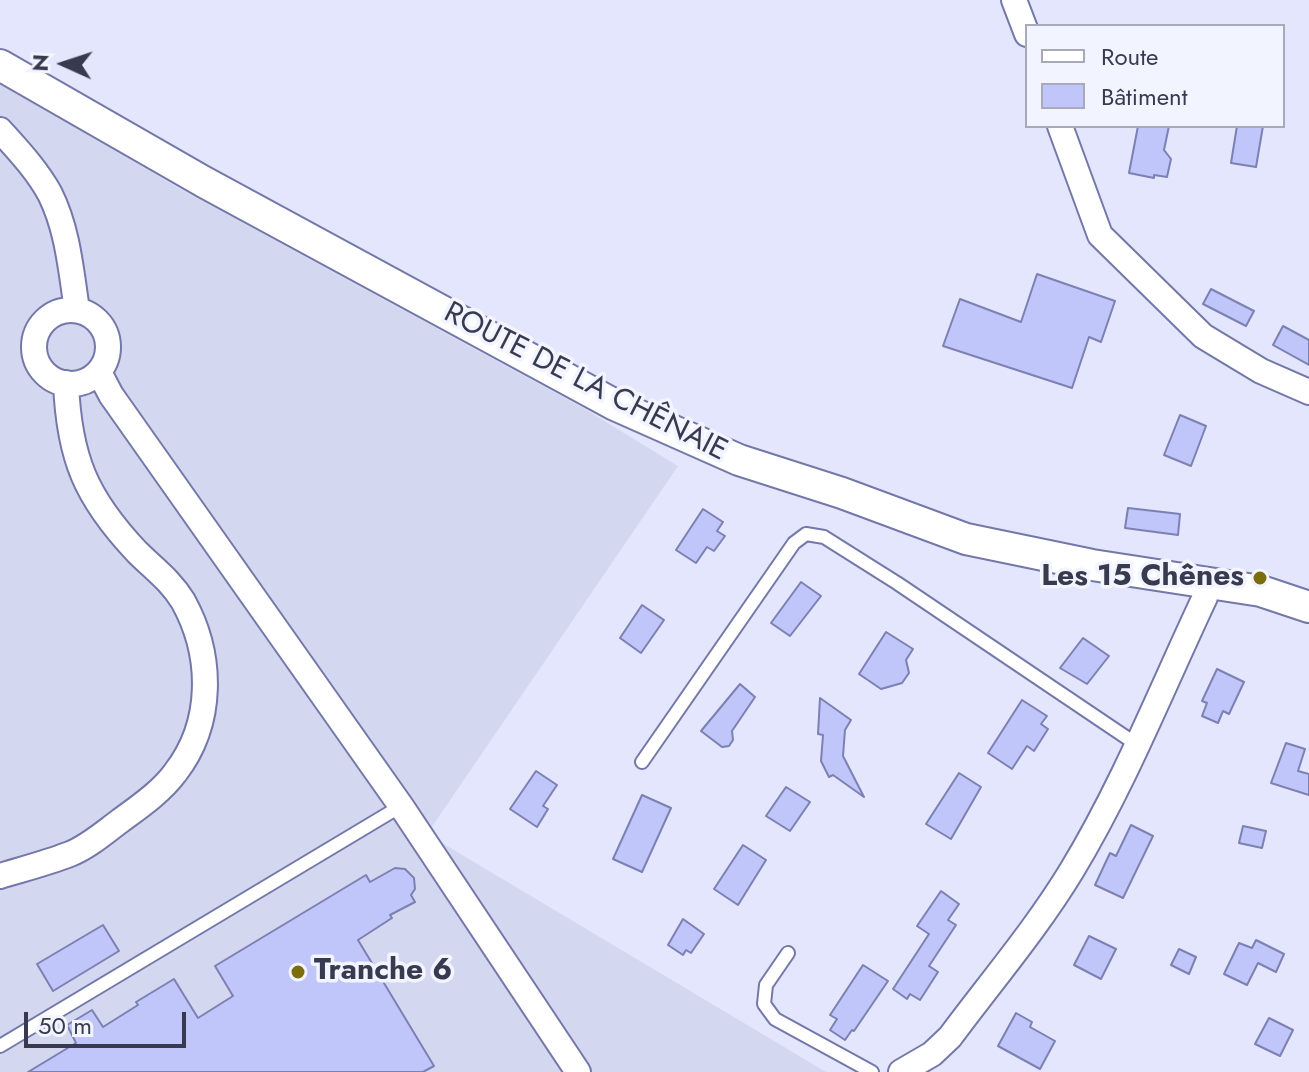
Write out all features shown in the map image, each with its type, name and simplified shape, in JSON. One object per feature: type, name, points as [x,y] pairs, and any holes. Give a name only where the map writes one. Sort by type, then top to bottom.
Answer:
[{"type":"street","points":[[1014,0],[1025,29]]},
{"type":"street","name":"ROUTE DE LA CHÊNAIE","points":[[0,65],[204,182],[615,405],[739,460],[842,493],[966,539],[1092,565],[1261,591],[1309,607]]},
{"type":"street","points":[[1061,128],[1100,235],[1203,336],[1261,371],[1309,392]]},
{"type":"street","points":[[0,130],[28,161],[50,195],[65,232],[77,310]]},
{"type":"street","points":[[66,310],[77,310],[97,320],[104,329],[108,351],[99,372],[78,383],[66,383],[47,375],[40,367],[34,347],[47,319],[66,310]]},
{"type":"street","points":[[99,372],[111,395],[401,806],[578,1072]]},
{"type":"street","points":[[0,876],[72,854],[142,805],[174,774],[195,743],[203,712],[206,681],[203,655],[192,620],[170,584],[129,543],[101,509],[79,471],[67,416],[66,383]]},
{"type":"street","points":[[901,1072],[932,1054],[950,1037],[1063,883],[1092,836],[1205,597],[1207,583]]},
{"type":"lane","points":[[642,762],[794,543],[806,534],[824,537],[872,567],[1136,744]]},
{"type":"lane","points":[[0,1046],[401,806]]},
{"type":"lane","points":[[788,953],[766,985],[764,1004],[775,1019],[872,1072]]},
{"type":"shaded area","points":[[0,83],[175,186],[583,408],[678,466],[427,834],[826,1072],[0,1072]]},
{"type":"building","points":[[1138,128],[1169,128],[1164,150],[1171,159],[1167,177],[1129,173]]},
{"type":"building","points":[[1237,128],[1263,128],[1256,167],[1231,163]]},
{"type":"building","points":[[1037,274],[1115,301],[1101,342],[1089,337],[1072,388],[943,346],[960,299],[1021,322]]},
{"type":"building","points":[[1211,289],[1254,311],[1246,326],[1203,304]]},
{"type":"building","points":[[1283,326],[1309,340],[1309,365],[1273,345]]},
{"type":"building","points":[[1180,415],[1206,426],[1191,466],[1164,455]]},
{"type":"building","points":[[1128,508],[1180,514],[1178,535],[1125,528]]},
{"type":"building","points":[[703,509],[723,522],[717,531],[725,536],[714,551],[707,547],[696,563],[676,550]]},
{"type":"building","points":[[801,582],[821,596],[790,636],[771,623]]},
{"type":"building","points":[[642,605],[664,620],[641,653],[620,638]]},
{"type":"building","points":[[886,632],[913,649],[906,660],[909,673],[902,683],[881,689],[859,674]]},
{"type":"building","points":[[1083,638],[1109,656],[1087,684],[1060,668]]},
{"type":"building","points":[[1217,669],[1244,682],[1229,714],[1223,711],[1218,723],[1202,716],[1207,703],[1202,701]]},
{"type":"building","points":[[740,684],[755,697],[732,731],[733,740],[729,746],[722,747],[701,731]]},
{"type":"building","points":[[820,698],[851,720],[845,730],[843,756],[864,797],[833,775],[829,777],[821,761],[823,735],[818,734]]},
{"type":"building","points":[[1022,700],[1047,716],[1041,724],[1048,729],[1034,751],[1027,746],[1012,769],[988,753]]},
{"type":"building","points":[[1286,743],[1305,749],[1298,771],[1309,774],[1309,795],[1271,783]]},
{"type":"building","points":[[536,771],[557,785],[543,806],[548,809],[537,827],[510,809]]},
{"type":"building","points":[[959,773],[981,787],[951,839],[926,824]]},
{"type":"building","points":[[786,787],[810,802],[790,831],[766,816]]},
{"type":"building","points":[[642,795],[671,808],[642,872],[613,859]]},
{"type":"building","points":[[1131,825],[1153,836],[1123,898],[1095,885],[1110,853],[1116,856]]},
{"type":"building","points":[[1243,826],[1266,831],[1262,848],[1239,843]]},
{"type":"building","points":[[743,845],[766,860],[738,905],[714,889]]},
{"type":"building","name":"Tranche 6","points":[[395,868],[405,869],[414,878],[415,889],[411,895],[415,902],[390,915],[392,918],[358,940],[434,1066],[423,1072],[28,1072],[76,1043],[67,1025],[92,1010],[103,1027],[174,979],[198,1018],[233,996],[215,966],[366,875],[370,882]]},
{"type":"building","points":[[941,891],[959,904],[948,920],[956,925],[929,966],[938,972],[920,1000],[910,994],[907,999],[893,989],[929,934],[917,926]]},
{"type":"building","points":[[683,919],[704,934],[691,953],[686,950],[683,955],[668,945]]},
{"type":"building","points":[[103,925],[119,951],[53,991],[37,964]]},
{"type":"building","points":[[1089,936],[1116,949],[1101,979],[1074,965]]},
{"type":"building","points":[[1256,940],[1284,954],[1276,972],[1258,963],[1247,985],[1224,974],[1239,943],[1252,948]]},
{"type":"building","points":[[1179,949],[1196,957],[1189,974],[1171,965]]},
{"type":"building","points":[[863,965],[888,981],[845,1040],[830,1030],[837,1019],[830,1015]]},
{"type":"building","points":[[1016,1013],[1032,1022],[1030,1027],[1055,1041],[1040,1069],[998,1046]]},
{"type":"building","points":[[1269,1018],[1293,1030],[1280,1056],[1255,1044]]},
{"type":"place","name":"Les 15 Chênes","points":[[1260,578]]},
{"type":"place","name":"Tranche 6","points":[[298,972]]}]
